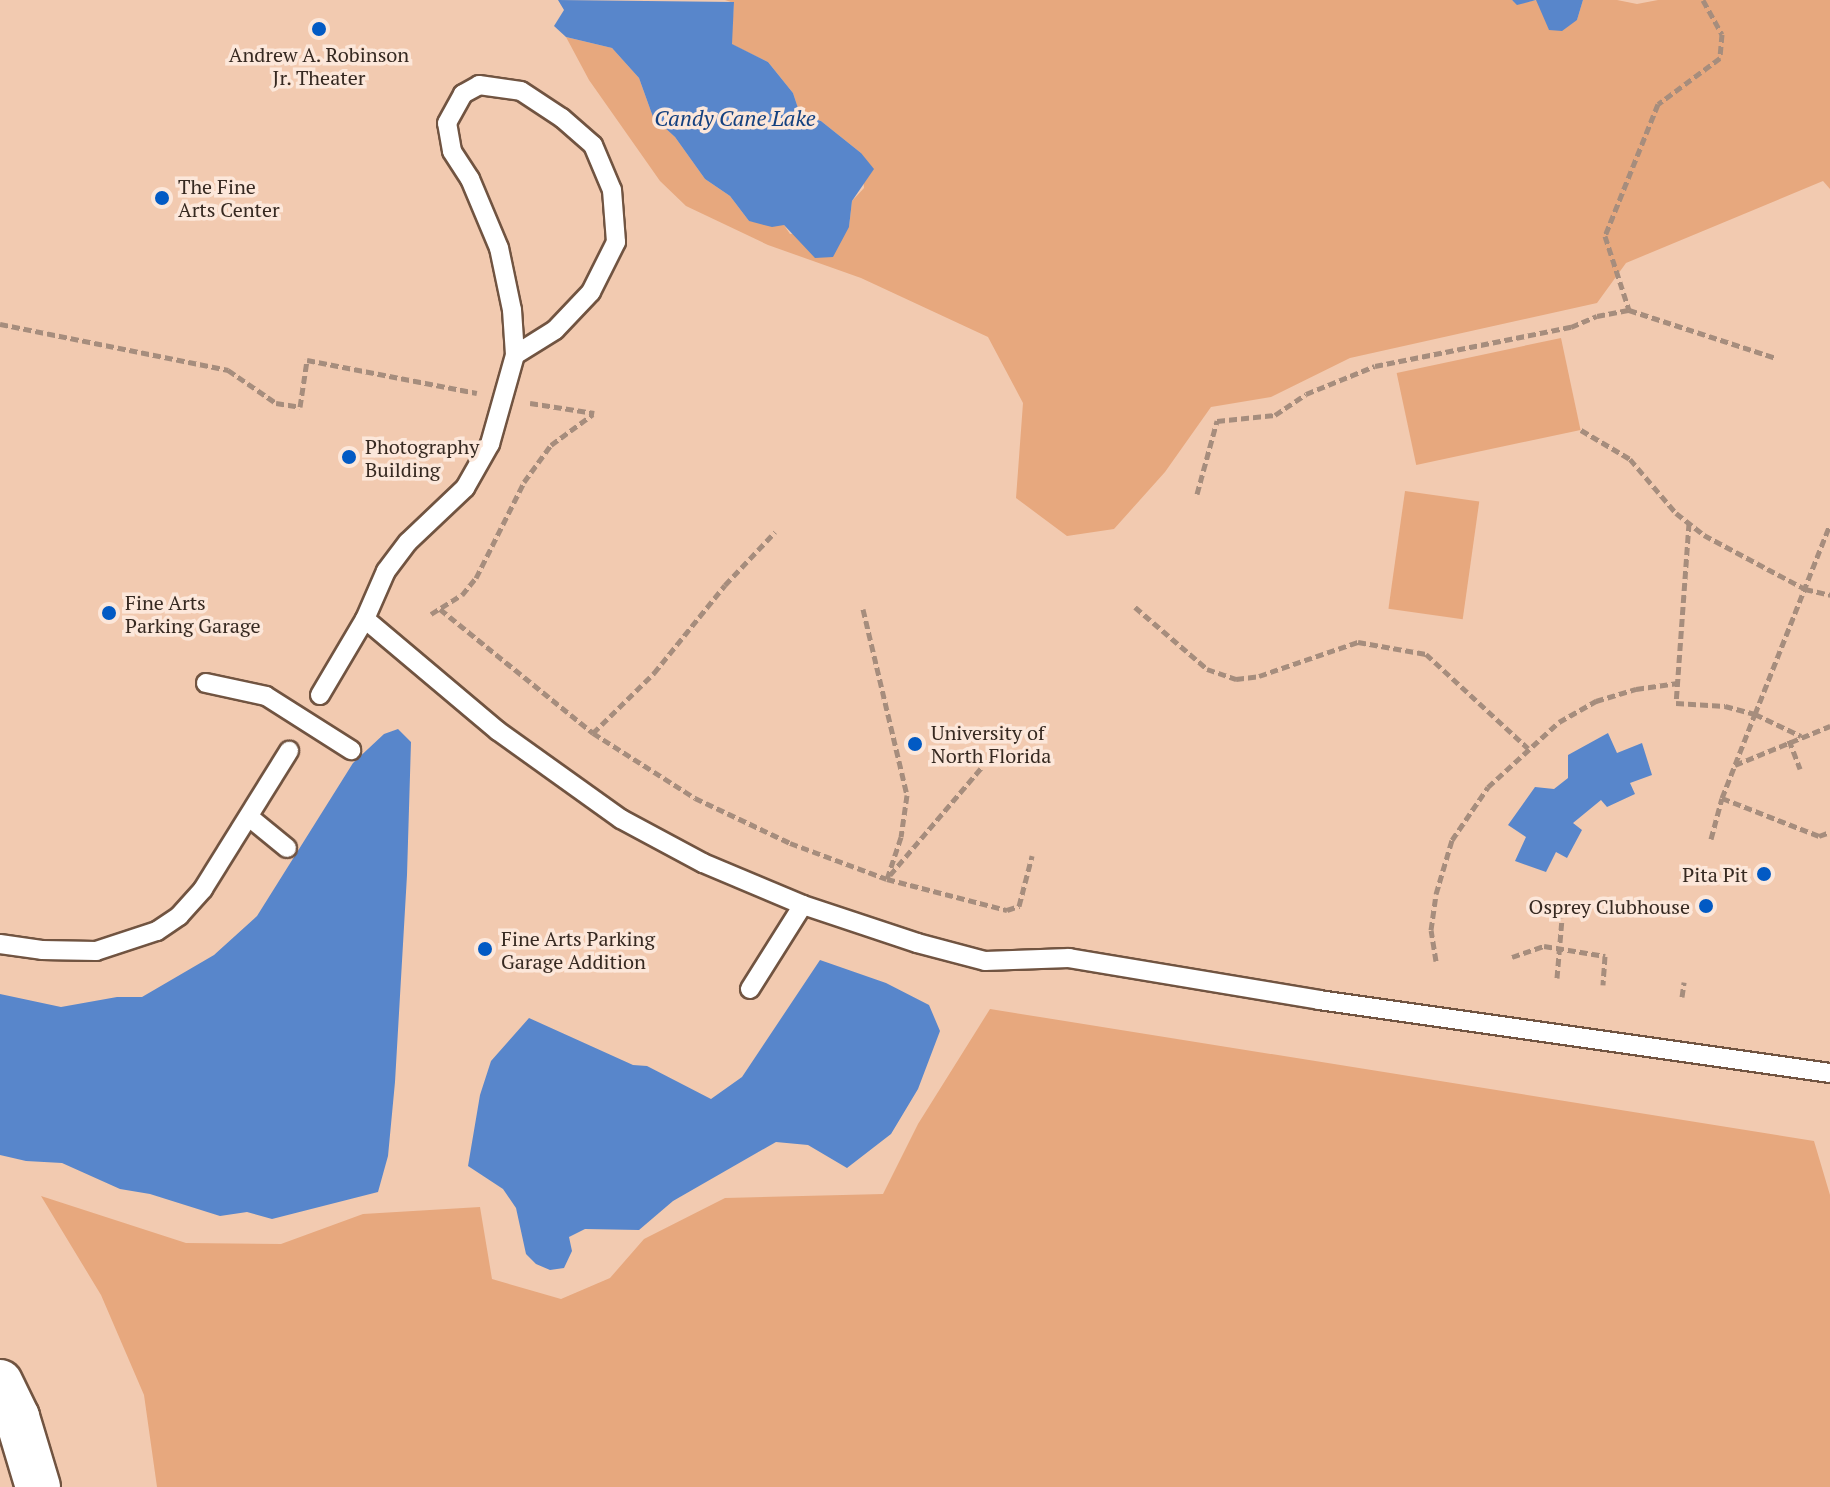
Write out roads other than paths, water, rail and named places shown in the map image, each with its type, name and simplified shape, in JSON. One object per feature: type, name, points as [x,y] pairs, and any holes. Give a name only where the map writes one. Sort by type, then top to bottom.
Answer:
[{"type":"street","points":[[0,1382],[17,1417],[38,1487]]},
{"type":"lane","points":[[320,695],[365,619],[386,571],[408,542],[465,488],[490,444],[515,355],[512,310],[499,248],[470,179],[452,151],[447,123],[463,94],[479,85],[521,91],[562,118],[593,145],[612,190],[616,242],[591,292],[555,330],[515,355]]},
{"type":"lane","points":[[365,619],[498,731],[621,819],[703,863],[803,905],[917,943],[985,961],[1069,958],[1319,1000],[1830,1073]]},
{"type":"lane","points":[[206,683],[266,696],[351,750]]},
{"type":"lane","points":[[0,944],[42,950],[96,951],[157,931],[179,916],[203,889],[289,751]]},
{"type":"lane","points":[[249,817],[287,848]]},
{"type":"lane","points":[[750,989],[803,905]]},
{"type":"water","name":"Candy Cane Lake","points":[[558,0],[734,2],[732,44],[768,62],[793,93],[800,114],[821,121],[861,153],[874,169],[852,201],[849,227],[833,257],[815,258],[784,225],[772,227],[749,221],[730,196],[705,179],[675,137],[653,117],[639,78],[612,48],[566,37],[554,26],[564,10]]},
{"type":"water","points":[[1512,0],[1536,0],[1517,5]]},
{"type":"water","points":[[1536,0],[1583,0],[1577,20],[1562,31],[1549,30]]},
{"type":"water","points":[[398,729],[411,742],[407,875],[395,1082],[388,1156],[378,1192],[272,1219],[247,1212],[220,1216],[150,1194],[120,1189],[62,1163],[26,1161],[0,1155],[0,994],[61,1007],[117,997],[142,997],[214,955],[257,916],[353,763],[384,734]]},
{"type":"water","points":[[1608,733],[1617,753],[1642,743],[1652,775],[1630,783],[1635,794],[1607,807],[1601,800],[1573,823],[1582,830],[1567,858],[1556,852],[1546,872],[1515,861],[1526,837],[1508,825],[1535,787],[1554,789],[1568,778],[1568,755]]},
{"type":"water","points":[[820,960],[886,983],[929,1005],[940,1031],[918,1089],[891,1134],[847,1168],[808,1145],[776,1142],[673,1201],[639,1230],[585,1229],[569,1237],[572,1251],[564,1268],[550,1270],[536,1264],[526,1254],[516,1208],[503,1189],[468,1166],[480,1095],[491,1061],[529,1018],[633,1065],[647,1066],[711,1099],[742,1077]]},
{"type":"place","name":"Andrew A. Robinson Jr. Theater","points":[[319,29]]},
{"type":"place","name":"The Fine Arts Center","points":[[162,198]]},
{"type":"place","name":"Photography Building","points":[[349,457]]},
{"type":"place","name":"Fine Arts Parking Garage","points":[[109,613]]},
{"type":"place","name":"University of North Florida","points":[[915,744]]},
{"type":"place","name":"Pita Pit","points":[[1764,874]]},
{"type":"place","name":"Osprey Clubhouse","points":[[1706,906]]},
{"type":"place","name":"Fine Arts Parking Garage Addition","points":[[485,949]]}]
